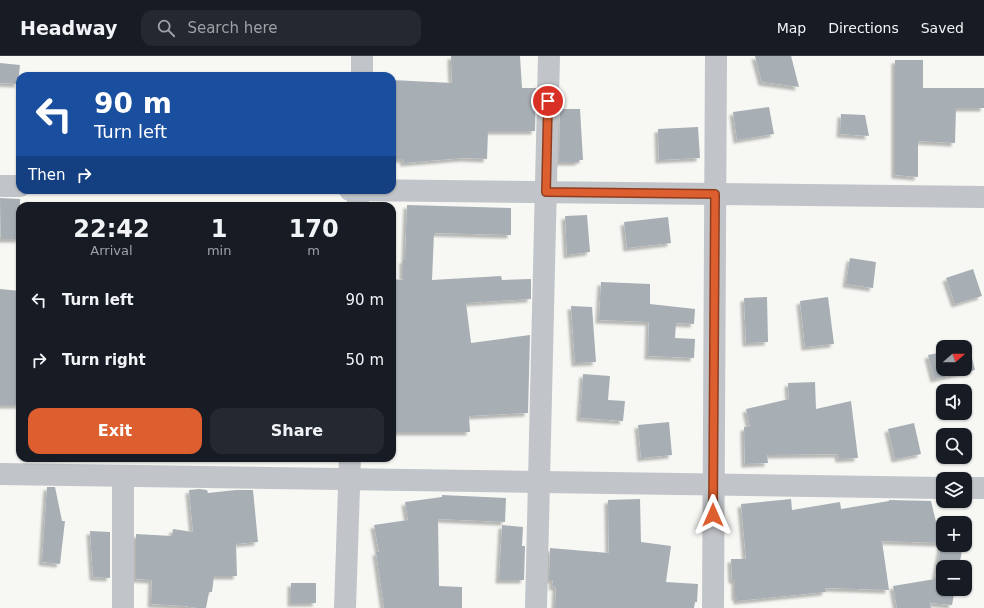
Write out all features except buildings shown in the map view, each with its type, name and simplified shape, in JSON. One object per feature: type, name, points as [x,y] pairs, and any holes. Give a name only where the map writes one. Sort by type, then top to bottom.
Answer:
[{"type":"street","points":[[362,56],[362,72]]},
{"type":"street","points":[[536,608],[549,56]]},
{"type":"street","points":[[712,608],[716,56]]},
{"type":"street","points":[[0,186],[16,186]]},
{"type":"street","points":[[396,190],[984,197]]},
{"type":"street","points":[[345,608],[350,468]]},
{"type":"street","points":[[0,474],[124,476],[350,468],[539,482],[936,488]]},
{"type":"street","points":[[122,608],[124,476]]},
{"type":"street","points":[[972,488],[984,488]]},
{"type":"route","points":[[548,101],[546,192],[715,194],[713,515]]}]
